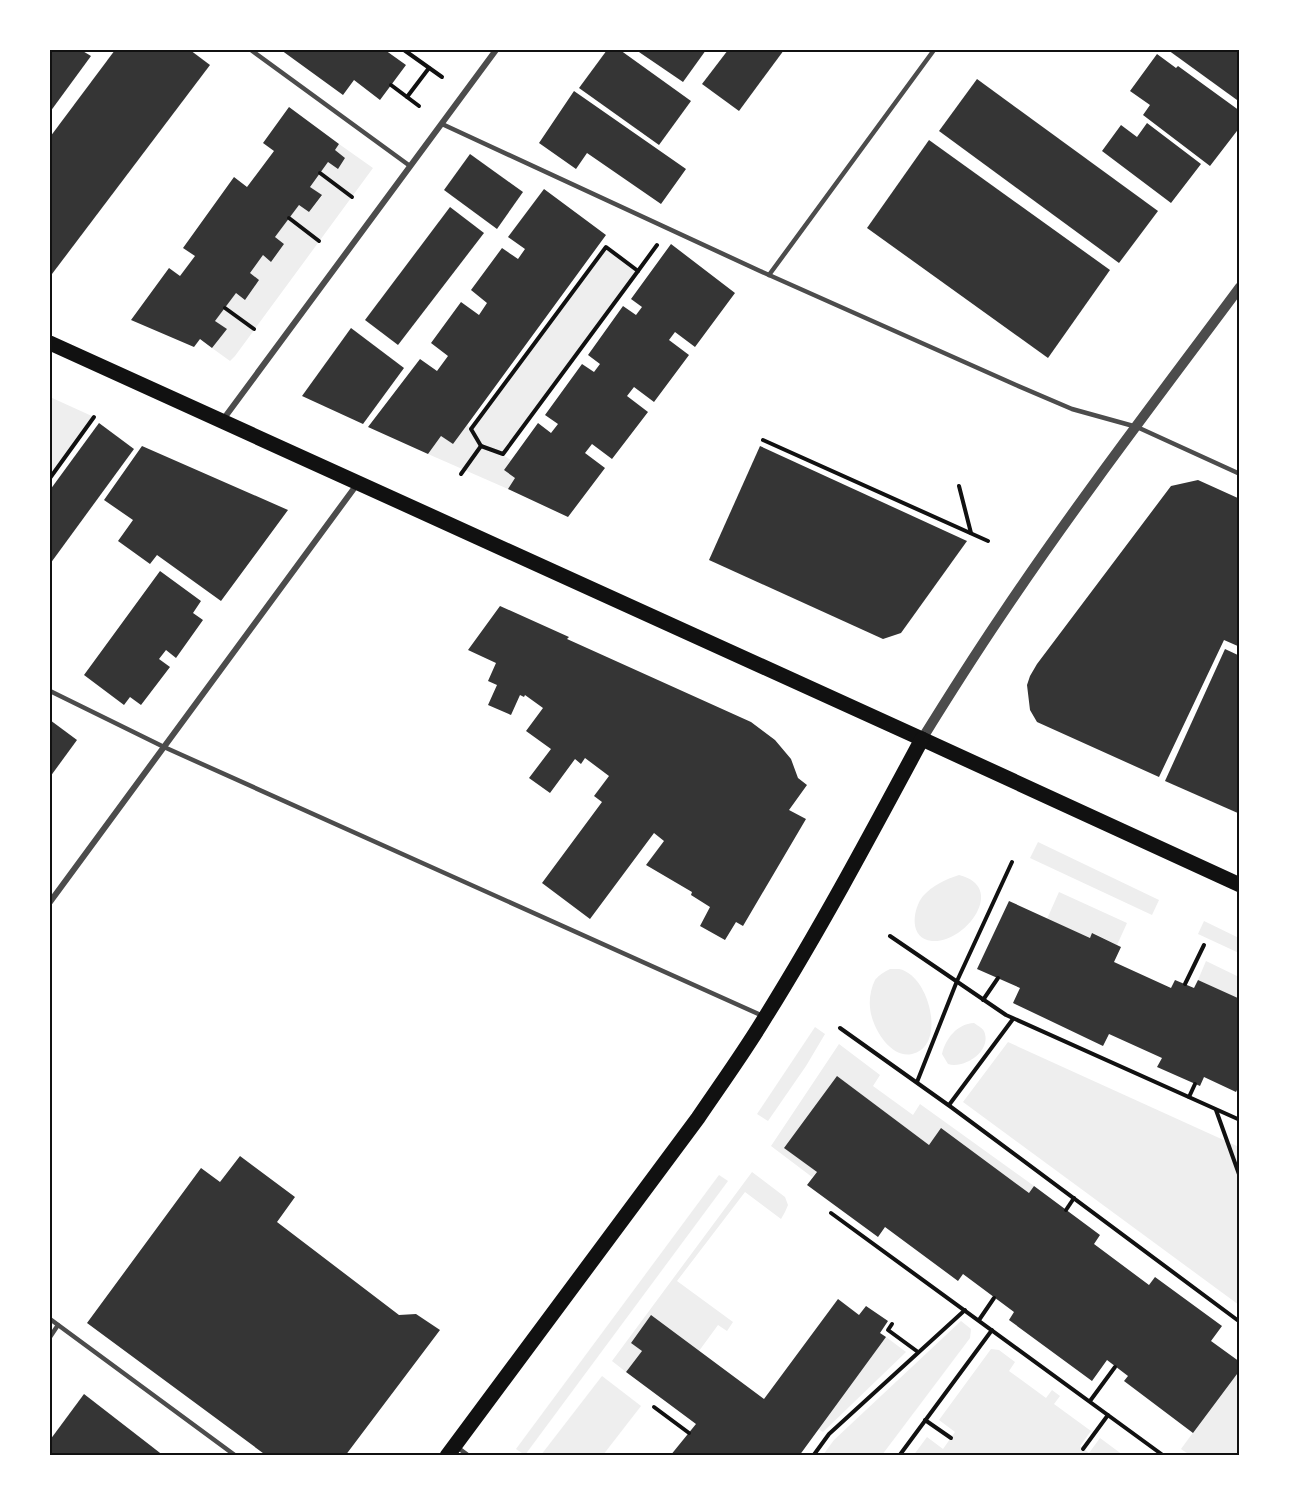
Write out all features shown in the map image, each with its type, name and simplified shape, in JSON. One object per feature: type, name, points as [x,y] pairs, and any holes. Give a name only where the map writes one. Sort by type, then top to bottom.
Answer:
[{"type":"main road","points":[[50,343],[1239,885]]},
{"type":"main road","points":[[451,1450],[698,1118],[766,1017],[922,739]]},
{"type":"street","points":[[221,421],[496,50]]},
{"type":"street","points":[[922,739],[1001,615],[1239,287]]},
{"type":"street","points":[[50,902],[359,483]]},
{"type":"lane","points":[[251,50],[410,166]]},
{"type":"lane","points":[[769,275],[934,50]]},
{"type":"lane","points":[[442,124],[1005,381],[1072,409],[1137,427],[1239,474]]},
{"type":"lane","points":[[50,691],[164,747],[766,1017]]},
{"type":"lane","points":[[50,1319],[236,1455]]},
{"type":"lane","points":[[50,1337],[58,1325]]},
{"type":"lane","points":[[451,1450],[469,1455]]},
{"type":"path","points":[[404,50],[442,77]]},
{"type":"path","points":[[407,97],[429,68]]},
{"type":"path","points":[[391,85],[420,106]]},
{"type":"path","points":[[320,173],[352,197]]},
{"type":"path","points":[[289,218],[319,241]]},
{"type":"path","points":[[638,271],[606,247],[471,429],[481,446],[503,454],[638,271],[669,228]]},
{"type":"path","points":[[225,308],[254,329]]},
{"type":"path","points":[[50,478],[94,417]]},
{"type":"path","points":[[763,440],[988,541]]},
{"type":"path","points":[[461,474],[481,446]]},
{"type":"path","points":[[959,486],[971,533]]},
{"type":"path","points":[[936,526],[939,519]]},
{"type":"path","points":[[916,1082],[957,981],[1012,862]]},
{"type":"path","points":[[890,936],[1013,1018],[1239,1120]]},
{"type":"path","points":[[1185,984],[1204,945]]},
{"type":"path","points":[[983,1000],[998,978]]},
{"type":"path","points":[[949,1106],[1013,1018]]},
{"type":"path","points":[[840,1028],[1074,1198],[1239,1322]]},
{"type":"path","points":[[1189,1097],[1195,1084]]},
{"type":"path","points":[[1216,1110],[1239,1177]]},
{"type":"path","points":[[1066,1210],[1074,1198]]},
{"type":"path","points":[[831,1213],[1164,1455]]},
{"type":"path","points":[[979,1320],[994,1298]]},
{"type":"path","points":[[813,1455],[829,1434],[965,1310]]},
{"type":"path","points":[[892,1324],[888,1330],[918,1352]]},
{"type":"path","points":[[898,1455],[992,1330]]},
{"type":"path","points":[[1090,1401],[1115,1367]]},
{"type":"path","points":[[654,1407],[689,1432]]},
{"type":"path","points":[[1083,1449],[1108,1415]]},
{"type":"path","points":[[925,1420],[951,1438]]},
{"type":"shaded area","points":[[339,144],[373,168],[230,361],[212,348],[227,329],[215,321],[263,255],[272,261],[284,244],[275,237],[299,205],[309,212],[322,196],[310,187],[328,162],[338,168],[345,158],[335,150]]},
{"type":"shaded area","points":[[606,247],[638,271],[503,455],[511,460],[504,470],[515,478],[508,489],[428,454],[441,436],[453,444],[467,425],[471,428]]},
{"type":"shaded area","points":[[50,397],[94,417],[50,478]]},
{"type":"shaded area","points":[[1038,842],[1159,900],[1152,915],[1030,858]]},
{"type":"shaded area","points":[[959,875],[973,881],[980,891],[981,902],[976,914],[968,925],[945,940],[925,939],[916,930],[915,916],[919,902],[935,886]]},
{"type":"shaded area","points":[[1059,892],[1127,923],[1117,945],[1093,933],[1090,938],[1047,919]]},
{"type":"shaded area","points":[[1204,921],[1239,938],[1239,953],[1198,934]]},
{"type":"shaded area","points":[[1206,961],[1239,977],[1239,999],[1198,980]]},
{"type":"shaded area","points":[[890,969],[899,969],[910,974],[919,984],[930,1011],[929,1039],[923,1049],[912,1054],[904,1054],[889,1046],[878,1032],[871,1015],[871,990],[875,980]]},
{"type":"shaded area","points":[[974,1023],[984,1032],[986,1041],[984,1047],[980,1053],[968,1061],[961,1064],[948,1064],[942,1054],[949,1037],[962,1026]]},
{"type":"shaded area","points":[[815,1027],[825,1034],[768,1121],[757,1114]]},
{"type":"shaded area","points":[[1008,1042],[1239,1147],[1239,1305],[963,1102]]},
{"type":"shaded area","points":[[839,1044],[880,1075],[873,1086],[913,1115],[920,1104],[1034,1186],[1029,1193],[941,1129],[929,1145],[838,1077],[785,1148],[817,1172],[812,1177],[771,1146]]},
{"type":"shaded area","points":[[752,1172],[785,1197],[788,1205],[781,1219],[745,1192],[677,1281],[733,1322],[727,1331],[718,1325],[699,1351],[651,1316],[631,1343],[642,1351],[626,1372],[612,1361]]},
{"type":"shaded area","points":[[719,1175],[728,1181],[525,1455],[516,1449]]},
{"type":"shaded area","points":[[961,1321],[971,1329],[970,1338],[882,1455],[823,1455],[834,1440]]},
{"type":"shaded area","points":[[886,1337],[906,1352],[823,1432],[818,1429]]},
{"type":"shaded area","points":[[991,1349],[999,1350],[1015,1362],[1009,1371],[1046,1398],[1052,1390],[1060,1396],[1054,1404],[1091,1431],[1080,1446],[1089,1453],[1100,1438],[1123,1455],[913,1456],[927,1437],[943,1449],[955,1432],[939,1420]]},
{"type":"shaded area","points":[[1239,1370],[1239,1455],[1190,1455],[1181,1449]]},
{"type":"shaded area","points":[[602,1376],[641,1406],[603,1455],[541,1455]]},
{"type":"building","points":[[50,50],[81,50],[91,56],[50,112]]},
{"type":"building","points":[[115,50],[190,50],[210,65],[52,274],[50,271],[50,137]]},
{"type":"building","points":[[281,50],[385,50],[406,65],[380,100],[354,80],[343,95]]},
{"type":"building","points":[[607,50],[620,50],[691,101],[659,145],[579,88]]},
{"type":"building","points":[[636,50],[706,50],[683,82]]},
{"type":"building","points":[[728,50],[784,50],[739,111],[702,84]]},
{"type":"building","points":[[1168,50],[1240,50],[1240,97],[1237,100]]},
{"type":"building","points":[[1157,54],[1176,68],[1178,66],[1240,111],[1240,127],[1210,166],[1143,115],[1150,105],[1130,91]]},
{"type":"building","points":[[977,79],[1158,211],[1119,263],[939,131]]},
{"type":"building","points":[[574,91],[686,169],[661,204],[587,153],[576,169],[539,143]]},
{"type":"building","points":[[289,107],[339,144],[335,150],[345,158],[338,169],[328,162],[310,187],[322,195],[309,212],[299,205],[275,237],[284,244],[271,262],[263,255],[250,273],[259,280],[245,300],[236,293],[215,321],[227,329],[212,348],[200,339],[194,347],[131,320],[169,268],[180,276],[195,256],[183,248],[234,177],[247,187],[274,151],[263,143]]},
{"type":"building","points":[[1147,123],[1201,164],[1171,203],[1102,151],[1121,125],[1137,137]]},
{"type":"building","points":[[929,140],[1110,270],[1048,358],[867,228]]},
{"type":"building","points":[[470,154],[523,192],[497,229],[444,190]]},
{"type":"building","points":[[544,189],[606,235],[453,444],[441,436],[428,454],[368,427],[420,359],[437,371],[448,356],[431,343],[461,302],[479,315],[487,303],[471,290],[502,248],[518,259],[525,249],[508,237]]},
{"type":"building","points":[[450,207],[484,233],[398,345],[365,320]]},
{"type":"building","points":[[671,244],[735,293],[695,347],[675,332],[669,340],[689,355],[654,402],[634,387],[627,396],[648,412],[612,459],[592,444],[585,453],[605,468],[568,517],[508,489],[515,478],[504,470],[538,423],[551,433],[558,424],[545,415],[582,364],[594,372],[600,364],[588,355],[623,306],[636,315],[642,307],[631,299]]},
{"type":"building","points":[[351,328],[404,368],[363,424],[302,396]]},
{"type":"building","points":[[99,423],[134,449],[50,564],[50,490]]},
{"type":"building","points":[[142,446],[288,510],[221,601],[157,555],[150,564],[118,541],[133,520],[104,500]]},
{"type":"building","points":[[760,446],[967,541],[901,633],[883,639],[709,560]]},
{"type":"building","points":[[1198,480],[1240,499],[1240,647],[1224,640],[1159,777],[1037,722],[1030,710],[1027,685],[1037,664],[1171,486]]},
{"type":"building","points":[[160,571],[201,601],[193,613],[203,620],[176,658],[166,650],[159,659],[170,667],[141,705],[130,697],[124,705],[84,675]]},
{"type":"building","points":[[500,606],[569,637],[567,639],[751,722],[775,740],[791,759],[798,778],[807,785],[789,810],[806,819],[743,926],[736,922],[725,940],[700,926],[710,907],[691,895],[692,892],[646,865],[664,841],[654,833],[590,919],[542,883],[602,802],[594,796],[609,776],[585,758],[581,764],[575,759],[550,793],[529,778],[551,749],[526,731],[543,708],[525,695],[524,697],[520,695],[511,715],[488,705],[497,685],[488,681],[496,663],[468,650]]},
{"type":"building","points":[[1225,649],[1240,656],[1240,814],[1165,781]]},
{"type":"building","points":[[50,720],[77,740],[50,777]]},
{"type":"building","points":[[1009,901],[1090,938],[1092,933],[1121,947],[1114,962],[1171,988],[1175,980],[1194,988],[1198,980],[1240,999],[1240,1084],[1236,1092],[1204,1077],[1200,1086],[1157,1067],[1162,1058],[1109,1034],[1103,1046],[1013,1003],[1020,988],[977,969]]},
{"type":"building","points":[[837,1076],[929,1145],[941,1128],[1029,1193],[1034,1186],[1100,1235],[1094,1244],[1149,1285],[1155,1277],[1222,1326],[1211,1341],[1240,1362],[1240,1370],[1193,1433],[1124,1381],[1128,1376],[1107,1360],[1092,1381],[1009,1320],[1014,1312],[963,1274],[958,1281],[885,1227],[878,1237],[807,1185],[817,1172],[784,1148]]},
{"type":"building","points":[[240,1156],[295,1197],[277,1222],[399,1315],[416,1314],[440,1330],[345,1456],[267,1456],[87,1323],[201,1168],[220,1182]]},
{"type":"building","points":[[838,1299],[859,1315],[866,1306],[888,1321],[880,1333],[886,1337],[799,1456],[670,1456],[696,1424],[626,1372],[642,1351],[631,1343],[651,1315],[764,1399]]},
{"type":"building","points":[[84,1394],[164,1456],[50,1456],[50,1440]]}]
